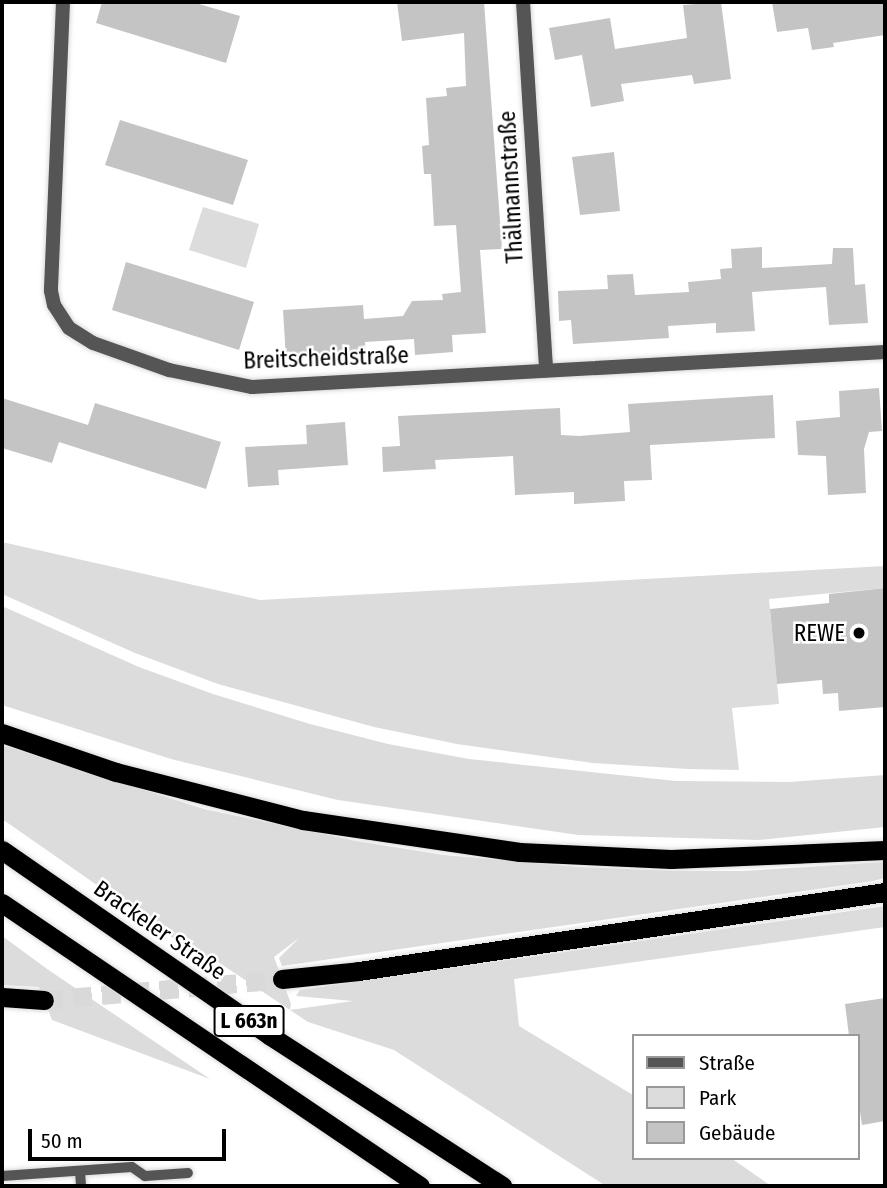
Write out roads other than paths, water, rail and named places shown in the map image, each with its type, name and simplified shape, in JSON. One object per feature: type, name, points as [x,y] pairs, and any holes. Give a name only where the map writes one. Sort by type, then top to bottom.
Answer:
[{"type":"highway","points":[[2,733],[116,772],[303,820],[520,852],[671,859],[885,850]]},
{"type":"highway","name":"Brackeler Straße","points":[[2,850],[269,1035],[502,1186]]},
{"type":"highway","points":[[282,979],[373,969],[885,892]]},
{"type":"highway","name":"L 663n","points":[[2,904],[420,1186]]},
{"type":"highway","points":[[2,997],[44,1000]]},
{"type":"street","name":"Breitscheidstraße","points":[[63,2],[50,273],[54,305],[69,328],[93,343],[169,370],[252,387],[885,352]]},
{"type":"street","name":"Thälmannstraße","points":[[523,2],[546,370]]},
{"type":"lane","points":[[2,1176],[132,1167],[145,1175],[188,1172]]},
{"type":"lane","points":[[80,1171],[82,1186]]},
{"type":"tunnel","points":[[44,1000],[282,979]]},
{"type":"place","name":"REWE","points":[[859,633]]}]
